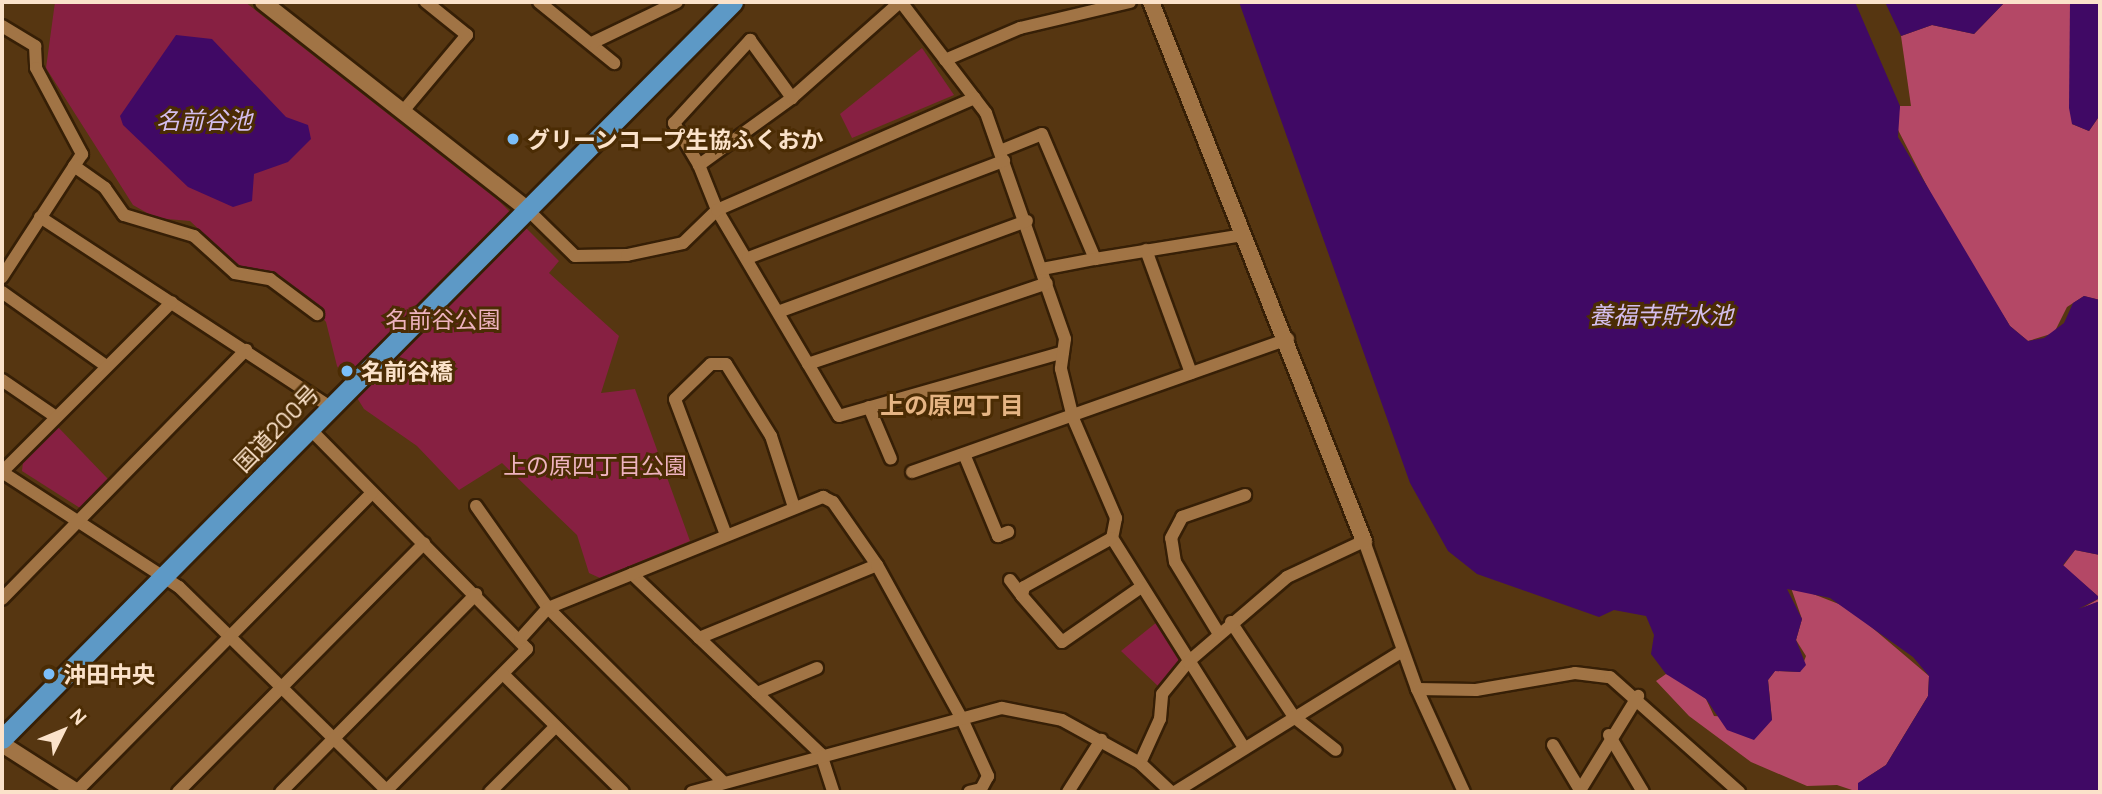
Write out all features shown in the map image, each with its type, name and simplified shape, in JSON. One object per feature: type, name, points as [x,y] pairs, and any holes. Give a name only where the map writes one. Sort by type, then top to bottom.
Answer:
[{"type":"highway","name":"国道200号","points":[[2,739],[733,2]]},
{"type":"street","points":[[263,2],[404,110],[521,215],[575,256],[627,255],[683,243],[717,210],[975,98]]},
{"type":"street","points":[[404,110],[467,35],[426,2]]},
{"type":"street","points":[[540,2],[568,32],[594,42],[614,63]]},
{"type":"street","points":[[594,42],[677,2]]},
{"type":"street","points":[[699,165],[792,98],[901,2],[975,98],[1002,156],[1027,221],[1065,339],[1063,352],[1073,418],[1116,518],[1112,538],[1244,748]]},
{"type":"street","points":[[945,60],[1020,28],[1130,2]]},
{"type":"street","points":[[1151,2],[1288,339],[1417,689],[1464,792]]},
{"type":"street","points":[[2,26],[35,46],[36,68],[82,154],[2,277]]},
{"type":"street","points":[[792,98],[750,40],[674,123],[699,165],[717,210],[839,415],[1063,352]]},
{"type":"street","points":[[748,258],[1002,156],[1042,134],[1095,259]]},
{"type":"street","points":[[74,166],[105,188],[124,215],[194,236],[235,273],[270,279],[317,314]]},
{"type":"street","points":[[40,217],[246,351],[335,401]]},
{"type":"street","points":[[778,312],[1027,221]]},
{"type":"street","points":[[1042,269],[1244,235]]},
{"type":"street","points":[[1146,250],[1191,373]]},
{"type":"street","points":[[808,364],[1046,283]]},
{"type":"street","points":[[2,292],[106,366]]},
{"type":"street","points":[[172,302],[2,472],[79,520],[163,578],[230,636],[386,792],[527,649],[476,594],[310,429]]},
{"type":"street","points":[[912,472],[1073,418],[1288,339]]},
{"type":"street","points":[[2,598],[246,351]]},
{"type":"street","points":[[726,535],[675,399],[711,364],[726,364],[771,436],[794,507]]},
{"type":"street","points":[[2,380],[56,416]]},
{"type":"street","points":[[869,407],[891,459]]},
{"type":"street","points":[[964,454],[999,536]]},
{"type":"street","points":[[2,744],[76,792],[372,493]]},
{"type":"street","points":[[1219,634],[1175,562],[1171,538],[1182,517],[1245,495]]},
{"type":"street","points":[[520,639],[548,608],[823,497],[833,502],[877,565],[962,719],[988,776],[981,789],[969,792]]},
{"type":"street","points":[[476,506],[548,608],[724,783]]},
{"type":"street","points":[[1021,596],[1024,587],[1112,538]]},
{"type":"street","points":[[1140,763],[1160,719],[1162,694],[1188,662],[1231,622],[1287,577],[1364,541]]},
{"type":"street","points":[[178,792],[424,543]]},
{"type":"street","points":[[699,638],[877,565]]},
{"type":"street","points":[[632,574],[821,754],[834,792]]},
{"type":"street","points":[[1010,580],[1062,642],[1141,587]]},
{"type":"street","points":[[281,792],[476,594]]},
{"type":"street","points":[[1231,622],[1294,717],[1336,750]]},
{"type":"street","points":[[691,792],[821,754],[1002,708],[1031,710],[1101,740],[1140,763],[1173,792],[1402,651]]},
{"type":"street","points":[[757,693],[817,668]]},
{"type":"street","points":[[1417,689],[1476,690],[1575,673],[1610,677],[1638,696],[1739,792]]},
{"type":"street","points":[[503,674],[623,792]]},
{"type":"street","points":[[1580,791],[1609,734],[1638,696]]},
{"type":"street","points":[[490,792],[555,727]]},
{"type":"street","points":[[1609,734],[1643,792]]},
{"type":"street","points":[[1068,792],[1101,740]]},
{"type":"street","points":[[1553,745],[1580,791]]},
{"type":"green space","name":"名前谷公園","points":[[55,2],[245,2],[499,201],[559,261],[549,273],[619,336],[601,393],[635,389],[690,541],[600,578],[589,573],[577,535],[502,463],[459,490],[417,446],[364,409],[337,366],[326,322],[298,289],[240,268],[190,221],[156,218],[133,205],[46,68]]},
{"type":"green space","points":[[922,48],[954,95],[852,138],[840,114]]},
{"type":"green space","points":[[57,426],[108,479],[80,508],[22,471],[23,462]]},
{"type":"green space","points":[[1157,622],[1182,661],[1159,687],[1121,651]]},
{"type":"shaded area","points":[[2005,2],[2070,2],[2072,124],[2089,131],[2100,115],[2100,300],[2084,296],[2067,307],[2054,333],[2028,341],[2010,326],[1949,229],[1896,126],[1900,106],[1911,106],[1901,36],[1932,25],[1974,34]]},
{"type":"shaded area","points":[[2075,550],[2100,555],[2100,598],[2063,566]]},
{"type":"shaded area","points":[[1790,585],[1849,608],[1929,676],[1928,696],[1886,765],[1863,780],[1858,792],[1837,785],[1807,786],[1751,762],[1689,716],[1656,681],[1666,674],[1679,678],[1706,699],[1714,716],[1772,720],[1768,680],[1775,671],[1800,672],[1806,656],[1796,640],[1802,619]]},
{"type":"shaded area","points":[[2100,598],[2100,601],[2079,610]]},
{"type":"water","name":"養福寺貯水池","points":[[1239,2],[1855,2],[1900,106],[1898,137],[2010,326],[2028,341],[2044,338],[2064,323],[2073,303],[2084,296],[2100,300],[2100,555],[2075,550],[2063,565],[2100,598],[2078,609],[2100,601],[2100,792],[1858,792],[1858,783],[1886,765],[1928,696],[1929,676],[1913,657],[1830,598],[1787,589],[1802,619],[1796,640],[1806,665],[1800,672],[1775,671],[1768,680],[1772,720],[1754,740],[1727,730],[1706,699],[1666,674],[1651,654],[1654,635],[1646,616],[1614,610],[1599,617],[1477,574],[1448,551],[1410,483]]},
{"type":"water","points":[[1885,2],[2005,2],[1974,34],[1932,25],[1901,36]]},
{"type":"water","points":[[2070,2],[2100,2],[2100,115],[2089,131],[2072,124],[2069,108]]},
{"type":"water","name":"名前谷池","points":[[176,35],[212,39],[286,117],[308,125],[311,139],[288,162],[254,174],[252,201],[233,207],[188,187],[123,125],[120,116]]},
{"type":"place","name":"グリーンコープ生協ふくおか","points":[[513,139]]},
{"type":"place","name":"名前谷橋","points":[[347,371]]},
{"type":"place","name":"沖田中央","points":[[49,674]]},
{"type":"district","name":"上の原四丁目","points":[[952,405]]},
{"type":"park label","name":"上の原四丁目公園","points":[[595,465]]}]
